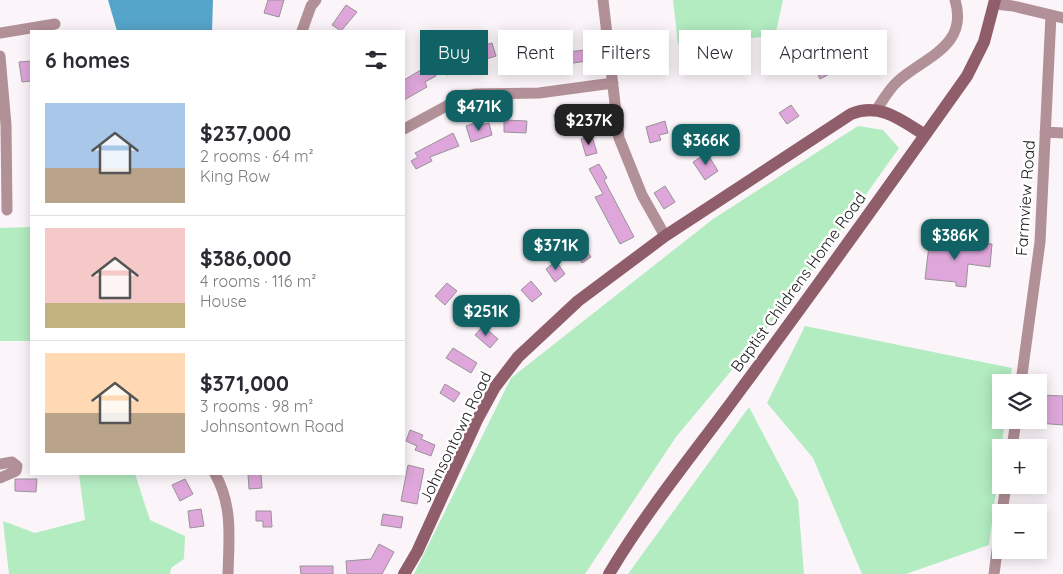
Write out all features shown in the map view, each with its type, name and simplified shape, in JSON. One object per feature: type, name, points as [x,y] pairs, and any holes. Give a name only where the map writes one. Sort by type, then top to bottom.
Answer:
[{"type":"street","points":[[302,30],[311,6],[316,0]]},
{"type":"street","points":[[603,0],[619,138],[642,195],[665,236]]},
{"type":"street","points":[[925,135],[897,118],[877,109],[898,80],[944,47],[957,25],[959,15],[955,0]]},
{"type":"street","points":[[995,2],[1063,18]]},
{"type":"street","name":"Baptist Childrens Home Road","points":[[609,574],[649,512],[925,135],[977,59],[995,2]]},
{"type":"street","name":"Farmview Road","points":[[1022,374],[1040,242],[1051,15]]},
{"type":"street","points":[[0,33],[56,24]]},
{"type":"street","points":[[0,56],[6,124],[7,210]]},
{"type":"street","points":[[405,128],[463,98],[475,94],[539,93],[613,83]]},
{"type":"street","name":"Johnsontown Road","points":[[404,574],[417,552],[477,420],[506,371],[545,329],[578,301],[665,236],[838,121],[860,110],[877,109]]},
{"type":"street","points":[[1045,132],[1063,133]]},
{"type":"street","points":[[0,464],[12,462],[17,466],[16,471],[0,478]]},
{"type":"street","points":[[215,475],[226,497],[228,511],[228,574]]},
{"type":"street","points":[[994,574],[996,559]]},
{"type":"green space","points":[[673,0],[783,0],[776,30],[761,30],[761,37],[751,38],[751,30],[679,30],[678,44]]},
{"type":"green space","points":[[858,126],[883,130],[899,148],[796,293],[676,437],[585,574],[414,574],[511,378],[713,219]]},
{"type":"green space","points":[[30,227],[30,341],[0,341],[0,228]]},
{"type":"green space","points":[[805,326],[1012,368],[1011,374],[992,374],[992,429],[1004,429],[1003,439],[992,439],[992,494],[996,494],[994,504],[992,504],[989,545],[906,574],[862,574],[813,458],[767,403]]},
{"type":"green space","points":[[749,407],[798,500],[804,574],[628,574]]},
{"type":"green space","points":[[79,475],[135,475],[150,520],[185,536],[184,559],[171,568],[170,574],[9,574],[3,521],[35,533],[85,520]]},
{"type":"water","points":[[108,0],[213,0],[212,30],[117,30]]},
{"type":"building","points":[[268,0],[284,0],[279,17],[264,13]]},
{"type":"building","points":[[346,5],[357,12],[342,30],[332,25]]},
{"type":"building","points":[[492,43],[496,56],[488,58],[488,44]]},
{"type":"building","points":[[583,50],[583,62],[573,63],[573,51]]},
{"type":"building","points":[[30,61],[30,81],[22,82],[19,62]]},
{"type":"building","points":[[420,70],[420,75],[435,75],[425,82],[427,87],[405,99],[405,79]]},
{"type":"building","points":[[818,75],[828,75],[820,79]]},
{"type":"building","points":[[791,105],[799,116],[787,124],[779,113]]},
{"type":"building","points":[[572,112],[574,123],[556,126],[554,115]]},
{"type":"building","points":[[504,120],[527,121],[526,133],[504,132]]},
{"type":"building","points":[[665,121],[668,133],[659,135],[661,140],[650,143],[646,127]]},
{"type":"building","points":[[475,123],[476,126],[489,123],[492,135],[471,142],[466,126]]},
{"type":"building","points":[[453,133],[459,146],[430,157],[432,161],[416,169],[411,161],[418,157],[415,153]]},
{"type":"building","points":[[592,136],[597,153],[586,156],[581,139]]},
{"type":"building","points":[[707,153],[718,171],[705,180],[693,162]]},
{"type":"building","points":[[599,164],[607,178],[604,180],[634,237],[620,244],[595,197],[603,194],[589,169]]},
{"type":"building","points":[[665,186],[675,202],[664,209],[654,193]]},
{"type":"building","points":[[930,237],[949,239],[948,246],[975,249],[975,242],[992,244],[990,267],[968,264],[966,287],[956,286],[956,282],[925,279]]},
{"type":"building","points":[[582,244],[591,257],[582,263],[573,251]]},
{"type":"building","points":[[556,261],[565,274],[555,282],[546,269]]},
{"type":"building","points":[[531,281],[542,294],[532,302],[521,290]]},
{"type":"building","points":[[447,283],[457,291],[445,305],[435,296]]},
{"type":"building","points":[[511,301],[520,311],[508,323],[499,314]]},
{"type":"building","points":[[483,326],[498,339],[490,348],[475,335]]},
{"type":"building","points":[[453,348],[477,363],[471,373],[446,358]]},
{"type":"building","points":[[445,384],[460,393],[454,402],[440,393]]},
{"type":"building","points":[[1047,395],[1063,396],[1063,425],[1047,424]]},
{"type":"building","points":[[410,430],[423,435],[421,439],[435,445],[431,456],[415,450],[417,446],[406,441]]},
{"type":"building","points":[[408,465],[424,469],[417,504],[401,501]]},
{"type":"building","points":[[248,475],[261,475],[262,488],[249,489]]},
{"type":"building","points":[[15,479],[37,479],[36,492],[15,491]]},
{"type":"building","points":[[185,479],[193,494],[180,501],[172,485]]},
{"type":"building","points":[[201,509],[204,526],[190,528],[188,511]]},
{"type":"building","points":[[256,511],[271,511],[272,527],[263,527],[263,521],[256,521]]},
{"type":"building","points":[[383,514],[403,517],[401,528],[381,525]]},
{"type":"building","points":[[379,544],[394,552],[382,574],[347,574],[346,561],[371,559]]},
{"type":"building","points":[[300,566],[333,566],[333,574],[301,574]]}]
